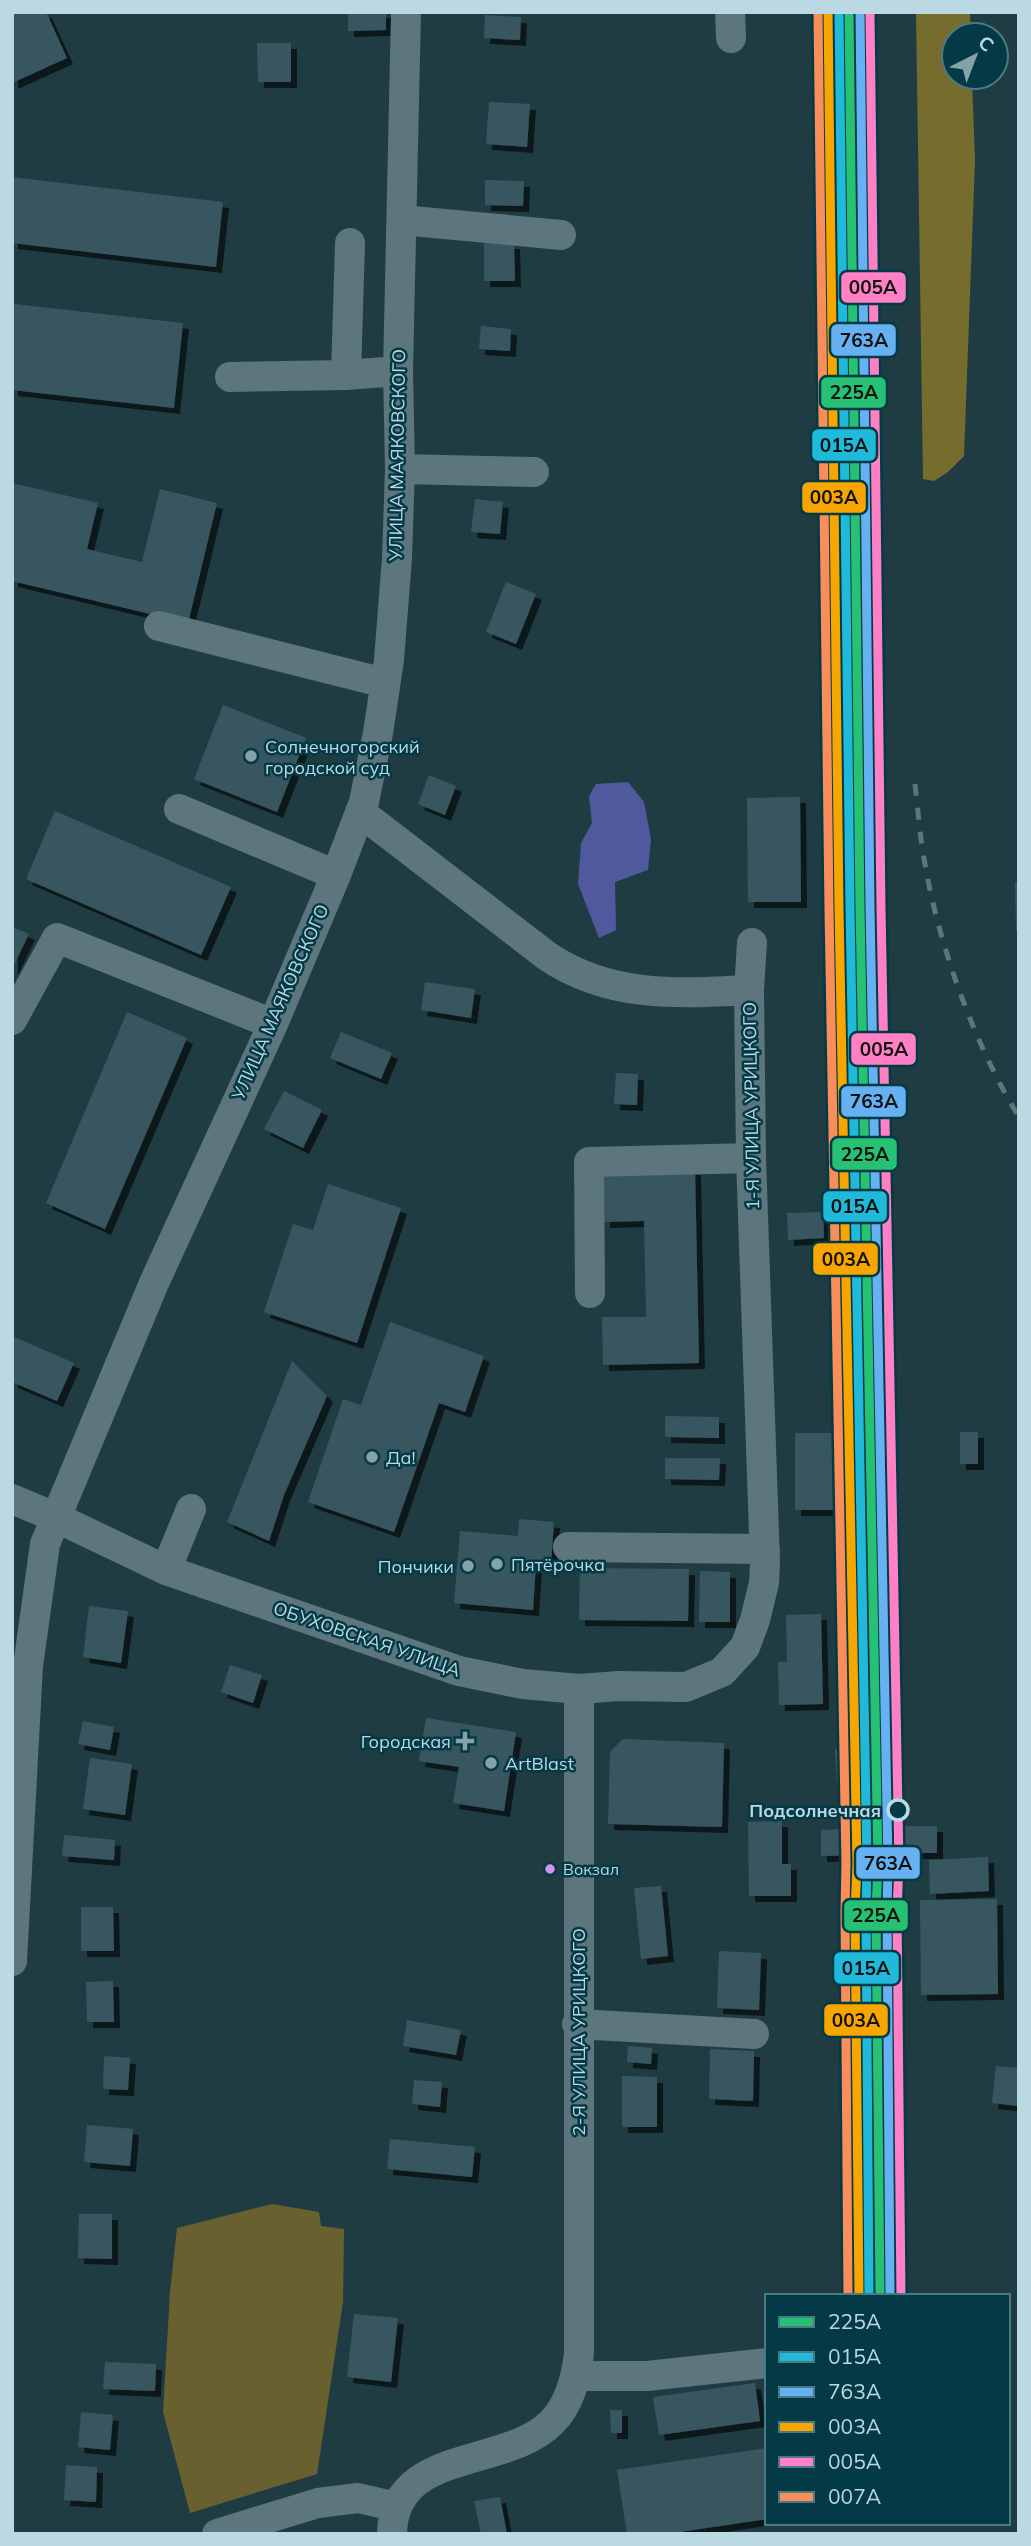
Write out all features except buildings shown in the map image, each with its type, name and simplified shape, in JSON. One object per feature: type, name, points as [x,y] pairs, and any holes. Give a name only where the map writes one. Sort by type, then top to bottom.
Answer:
[{"type":"street","name":"УЛИЦА МАЯКОВСКОГО","points":[[12,1961],[19,1726],[45,1544],[154,1283],[273,1024],[336,875],[360,812],[378,733],[397,558],[406,12]]},
{"type":"street","points":[[402,220],[561,235]]},
{"type":"street","points":[[345,375],[350,243]]},
{"type":"street","points":[[230,377],[345,375],[398,371]]},
{"type":"street","points":[[400,468],[534,472]]},
{"type":"street","points":[[159,626],[385,683]]},
{"type":"street","points":[[178,809],[336,875]]},
{"type":"street","name":"1-Я УЛИЦА УРИЦКОГО","points":[[360,812],[547,956],[571,971],[600,982],[642,991],[684,993],[749,990],[751,1158],[765,1549],[761,1604],[745,1647],[734,1660]]},
{"type":"street","points":[[12,1020],[57,938],[273,1024]]},
{"type":"street","points":[[749,990],[752,943]]},
{"type":"street","points":[[590,1293],[589,1162],[751,1158]]},
{"type":"street","name":"ОБУХОВСКАЯ УЛИЦА","points":[[12,1499],[166,1570],[459,1671],[523,1684],[579,1689],[619,1686],[687,1687],[722,1672],[734,1660]]},
{"type":"street","points":[[166,1570],[191,1509]]},
{"type":"street","points":[[569,1547],[765,1549]]},
{"type":"street","name":"2-Я УЛИЦА УРИЦКОГО","points":[[394,2520],[406,2492],[420,2479],[437,2469],[513,2445],[535,2435],[551,2423],[569,2397],[576,2376],[579,2354],[579,1689]]},
{"type":"street","points":[[578,2024],[754,2034]]},
{"type":"street","points":[[576,2376],[647,2376],[765,2363]]},
{"type":"street","points":[[217,2534],[318,2503],[358,2498],[394,2520]]},
{"type":"shaded area","points":[[916,12],[970,12],[970,21],[940,21],[940,91],[972,91],[975,160],[964,456],[934,481],[923,479]]},
{"type":"shaded area","points":[[272,2204],[319,2212],[321,2226],[344,2229],[343,2302],[317,2474],[190,2513],[163,2412],[170,2292],[177,2228]]},
{"type":"water","points":[[628,782],[644,802],[651,839],[648,870],[615,882],[616,930],[599,938],[578,884],[581,843],[592,823],[589,796],[596,784]]},
{"type":"railway","points":[[915,784],[920,834],[931,896],[949,961],[988,1059],[1019,1117]]},
{"type":"transit line","name":"007А","points":[[818,12],[829,909],[846,1864],[848,2294]]},
{"type":"transit line","name":"003А","points":[[828,12],[839,908],[857,1864],[855,1911],[859,2294]]},
{"type":"transit line","name":"015А","points":[[839,12],[850,908],[867,1864],[869,2294]]},
{"type":"transit line","name":"225А","points":[[849,12],[860,908],[878,1864],[876,1911],[880,2294]]},
{"type":"transit line","name":"763А","points":[[860,12],[870,908],[888,1864],[890,2294]]},
{"type":"transit line","name":"005А","points":[[870,12],[881,908],[899,1864],[897,1911],[901,2294]]},
{"type":"place","name":"Солнечногорский городской суд","points":[[251,756]]},
{"type":"place","name":"Да!","points":[[372,1457]]},
{"type":"place","name":"Пятёрочка","points":[[497,1564]]},
{"type":"place","name":"Пончики","points":[[468,1566]]},
{"type":"place","name":"Городская","points":[[465,1741]]},
{"type":"place","name":"ArtBlast","points":[[491,1763]]},
{"type":"place","name":"Подсолнечная","points":[[898,1810]]},
{"type":"place","name":"Вокзал","points":[[550,1869]]}]
